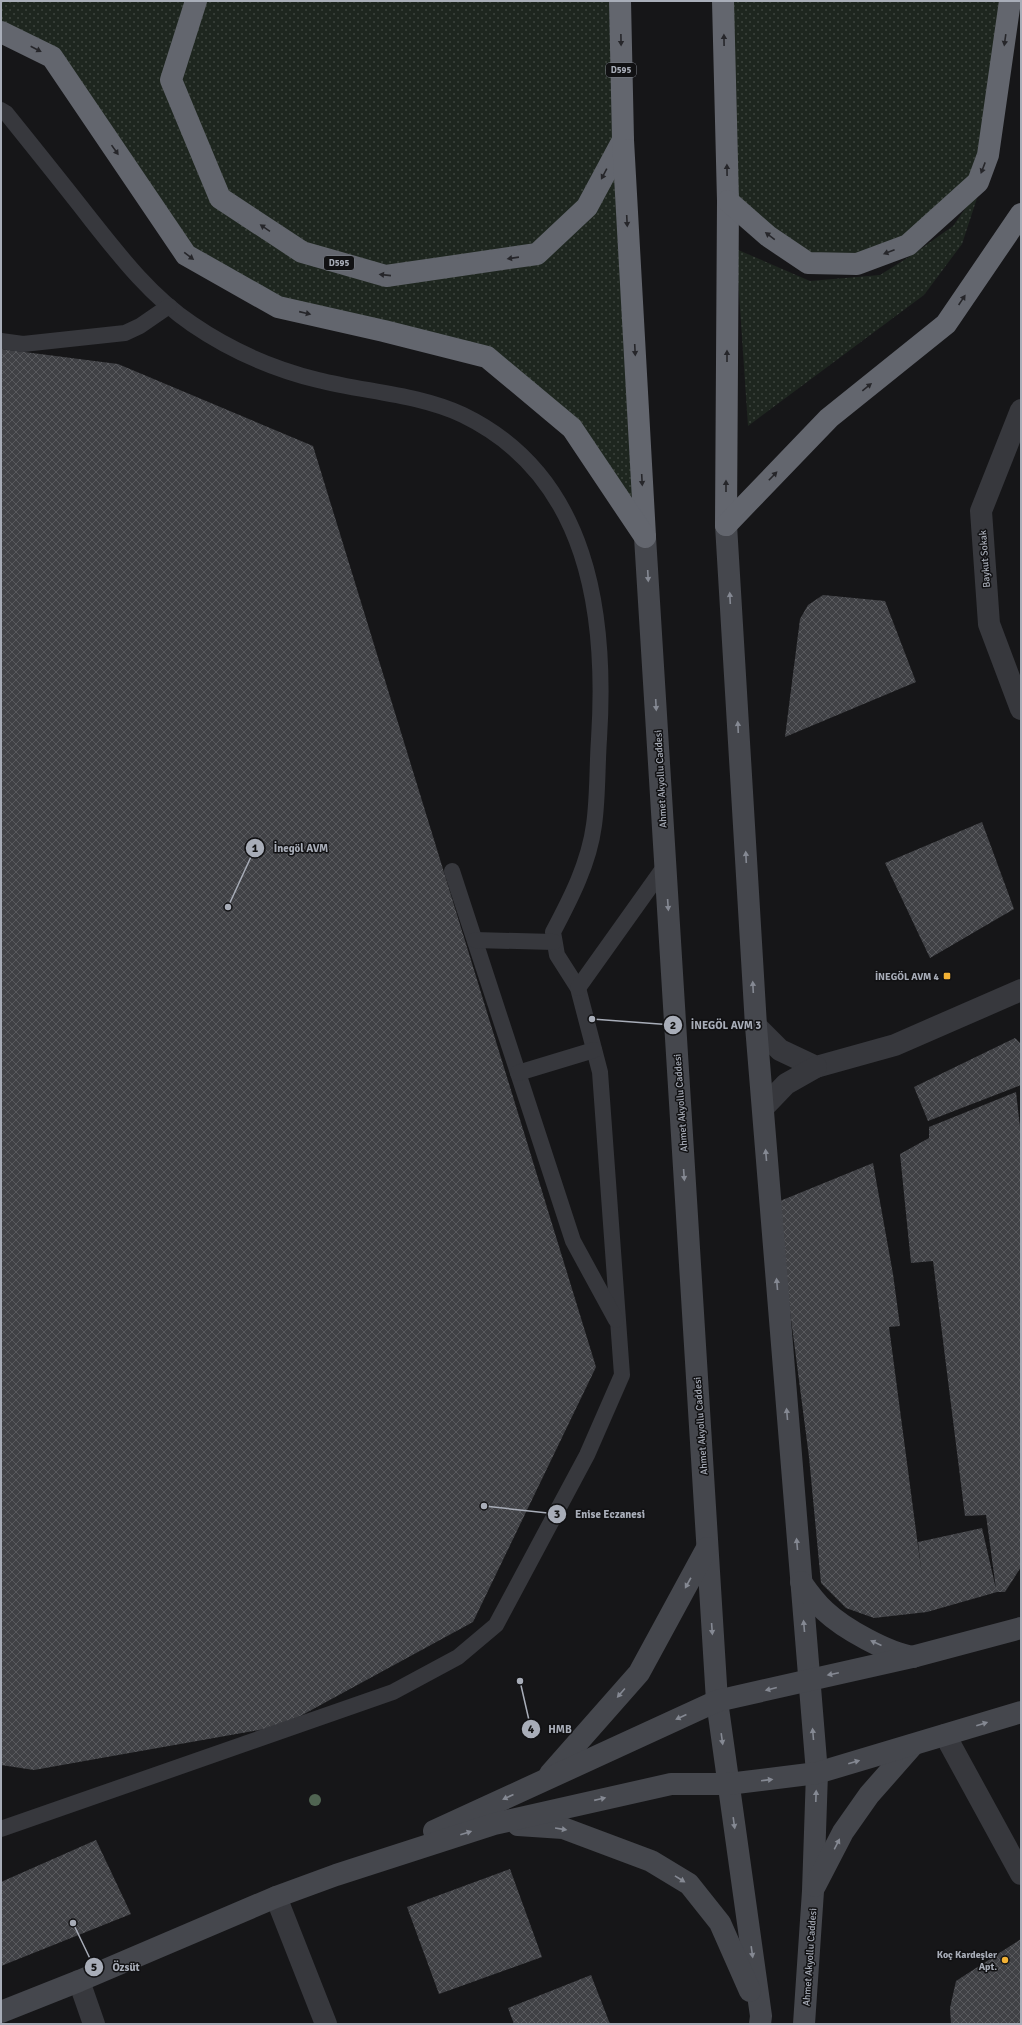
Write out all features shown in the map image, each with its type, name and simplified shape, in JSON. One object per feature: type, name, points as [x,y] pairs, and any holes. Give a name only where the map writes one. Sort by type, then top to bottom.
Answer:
[{"type":"highway","name":"D595","points":[[196,1],[171,80],[220,198],[302,252],[386,276],[537,254],[587,207],[623,140],[620,1]]},
{"type":"highway","points":[[723,1],[728,201],[726,525]]},
{"type":"highway","points":[[728,201],[768,236],[808,263],[857,264],[908,245],[978,182],[988,155],[1010,1]]},
{"type":"highway","points":[[1,32],[52,57],[186,255],[278,307],[384,331],[487,357],[572,428],[645,537]]},
{"type":"highway","points":[[623,140],[645,537]]},
{"type":"highway","points":[[726,525],[829,418],[946,324],[1021,214]]},
{"type":"main road","name":"Ahmet Akyollu Caddesi","points":[[726,525],[756,1026],[817,1773],[813,1891],[804,2024]]},
{"type":"main road","name":"Ahmet Akyollu Caddesi","points":[[645,537],[717,1700],[761,2020]]},
{"type":"main road","points":[[544,1781],[639,1673],[707,1548]]},
{"type":"main road","points":[[801,1582],[825,1612],[848,1628],[874,1643],[912,1657],[1021,1642]]},
{"type":"main road","points":[[336,1875],[544,1781],[717,1700],[912,1657],[1021,1628]]},
{"type":"main road","points":[[1,2012],[79,1982],[276,1897],[336,1875],[494,1824],[671,1784],[728,1784],[817,1773],[1021,1712]]},
{"type":"main road","points":[[813,1891],[843,1832],[868,1795],[913,1745]]},
{"type":"main road","points":[[494,1824],[564,1828],[651,1861],[690,1884],[720,1924],[761,2020]]},
{"type":"street","name":"Baykut Sokak","points":[[1021,410],[981,511],[989,624],[1021,709]]},
{"type":"street","points":[[762,1108],[786,1084],[816,1067],[895,1046],[1021,990]]},
{"type":"street","points":[[756,1026],[780,1050],[816,1067]]},
{"type":"street","points":[[945,1735],[1021,1874]]},
{"type":"street","points":[[276,1897],[326,2024]]},
{"type":"street","points":[[79,1982],[94,2024]]},
{"type":"lane","points":[[1,110],[6,113],[116,250],[157,297],[192,325],[224,344],[266,363],[318,380],[434,404],[462,415],[489,430],[514,448],[533,467],[550,488],[564,511],[579,549],[591,588],[598,621],[602,688],[594,826],[584,864],[572,897],[552,932],[557,954],[578,988],[600,1072],[622,1376],[587,1455],[496,1625],[458,1657],[393,1692],[1,1829]]},
{"type":"lane","points":[[1,341],[22,344],[125,333],[140,326],[169,306]]},
{"type":"lane","points":[[578,988],[665,866]]},
{"type":"lane","points":[[452,871],[573,1242],[619,1325]]},
{"type":"lane","points":[[474,940],[554,942]]},
{"type":"lane","points":[[518,1073],[594,1050]]},
{"type":"shaded area","points":[[1,1],[620,1],[645,537],[572,429],[487,357],[278,307],[186,255],[52,57],[1,32]]},
{"type":"shaded area","points":[[722,1],[1010,1],[988,155],[908,245],[808,263],[728,201]]},
{"type":"shaded area","points":[[981,186],[962,244],[924,295],[748,426],[736,249],[810,281],[880,275],[912,255],[953,226]]},
{"type":"building","points":[[1,349],[118,364],[313,446],[596,1367],[473,1622],[282,1726],[34,1770],[1,1765]]},
{"type":"building","points":[[823,595],[885,601],[916,682],[785,737],[800,619],[808,605]]},
{"type":"building","points":[[982,822],[1014,909],[930,958],[885,863]]},
{"type":"building","points":[[1015,1038],[1021,1044],[1021,1085],[928,1121],[914,1087]]},
{"type":"building","points":[[1016,1092],[1021,1136],[1021,1567],[1005,1592],[997,1592],[927,1612],[874,1618],[846,1608],[821,1583],[809,1457],[787,1288],[780,1201],[873,1163],[893,1274],[900,1326],[889,1327],[922,1576],[918,1542],[982,1528],[996,1589],[986,1515],[965,1516],[933,1261],[911,1263],[900,1154],[929,1138],[929,1127]]},
{"type":"building","points":[[96,1840],[131,1914],[1,1966],[1,1882]]},
{"type":"building","points":[[510,1869],[542,1957],[439,1994],[407,1907]]},
{"type":"building","name":"Koç Kardeşler Apt.","points":[[1021,1939],[1021,2024],[951,2024],[950,2008],[956,1981]]},
{"type":"building","points":[[591,1975],[610,2024],[514,2024],[508,2008]]},
{"type":"place","name":"İnegöl AVM","points":[[228,907]]},
{"type":"place","name":"İNEGÖL AVM 4","points":[[947,976]]},
{"type":"place","name":"İNEGÖL AVM 3","points":[[592,1019]]},
{"type":"place","name":"Enise Eczanesi","points":[[484,1506]]},
{"type":"place","name":"HMB","points":[[520,1681]]},
{"type":"place","name":"Özsüt","points":[[73,1923]]},
{"type":"place","name":"Koç Kardeşler Apt.","points":[[1005,1960]]}]
